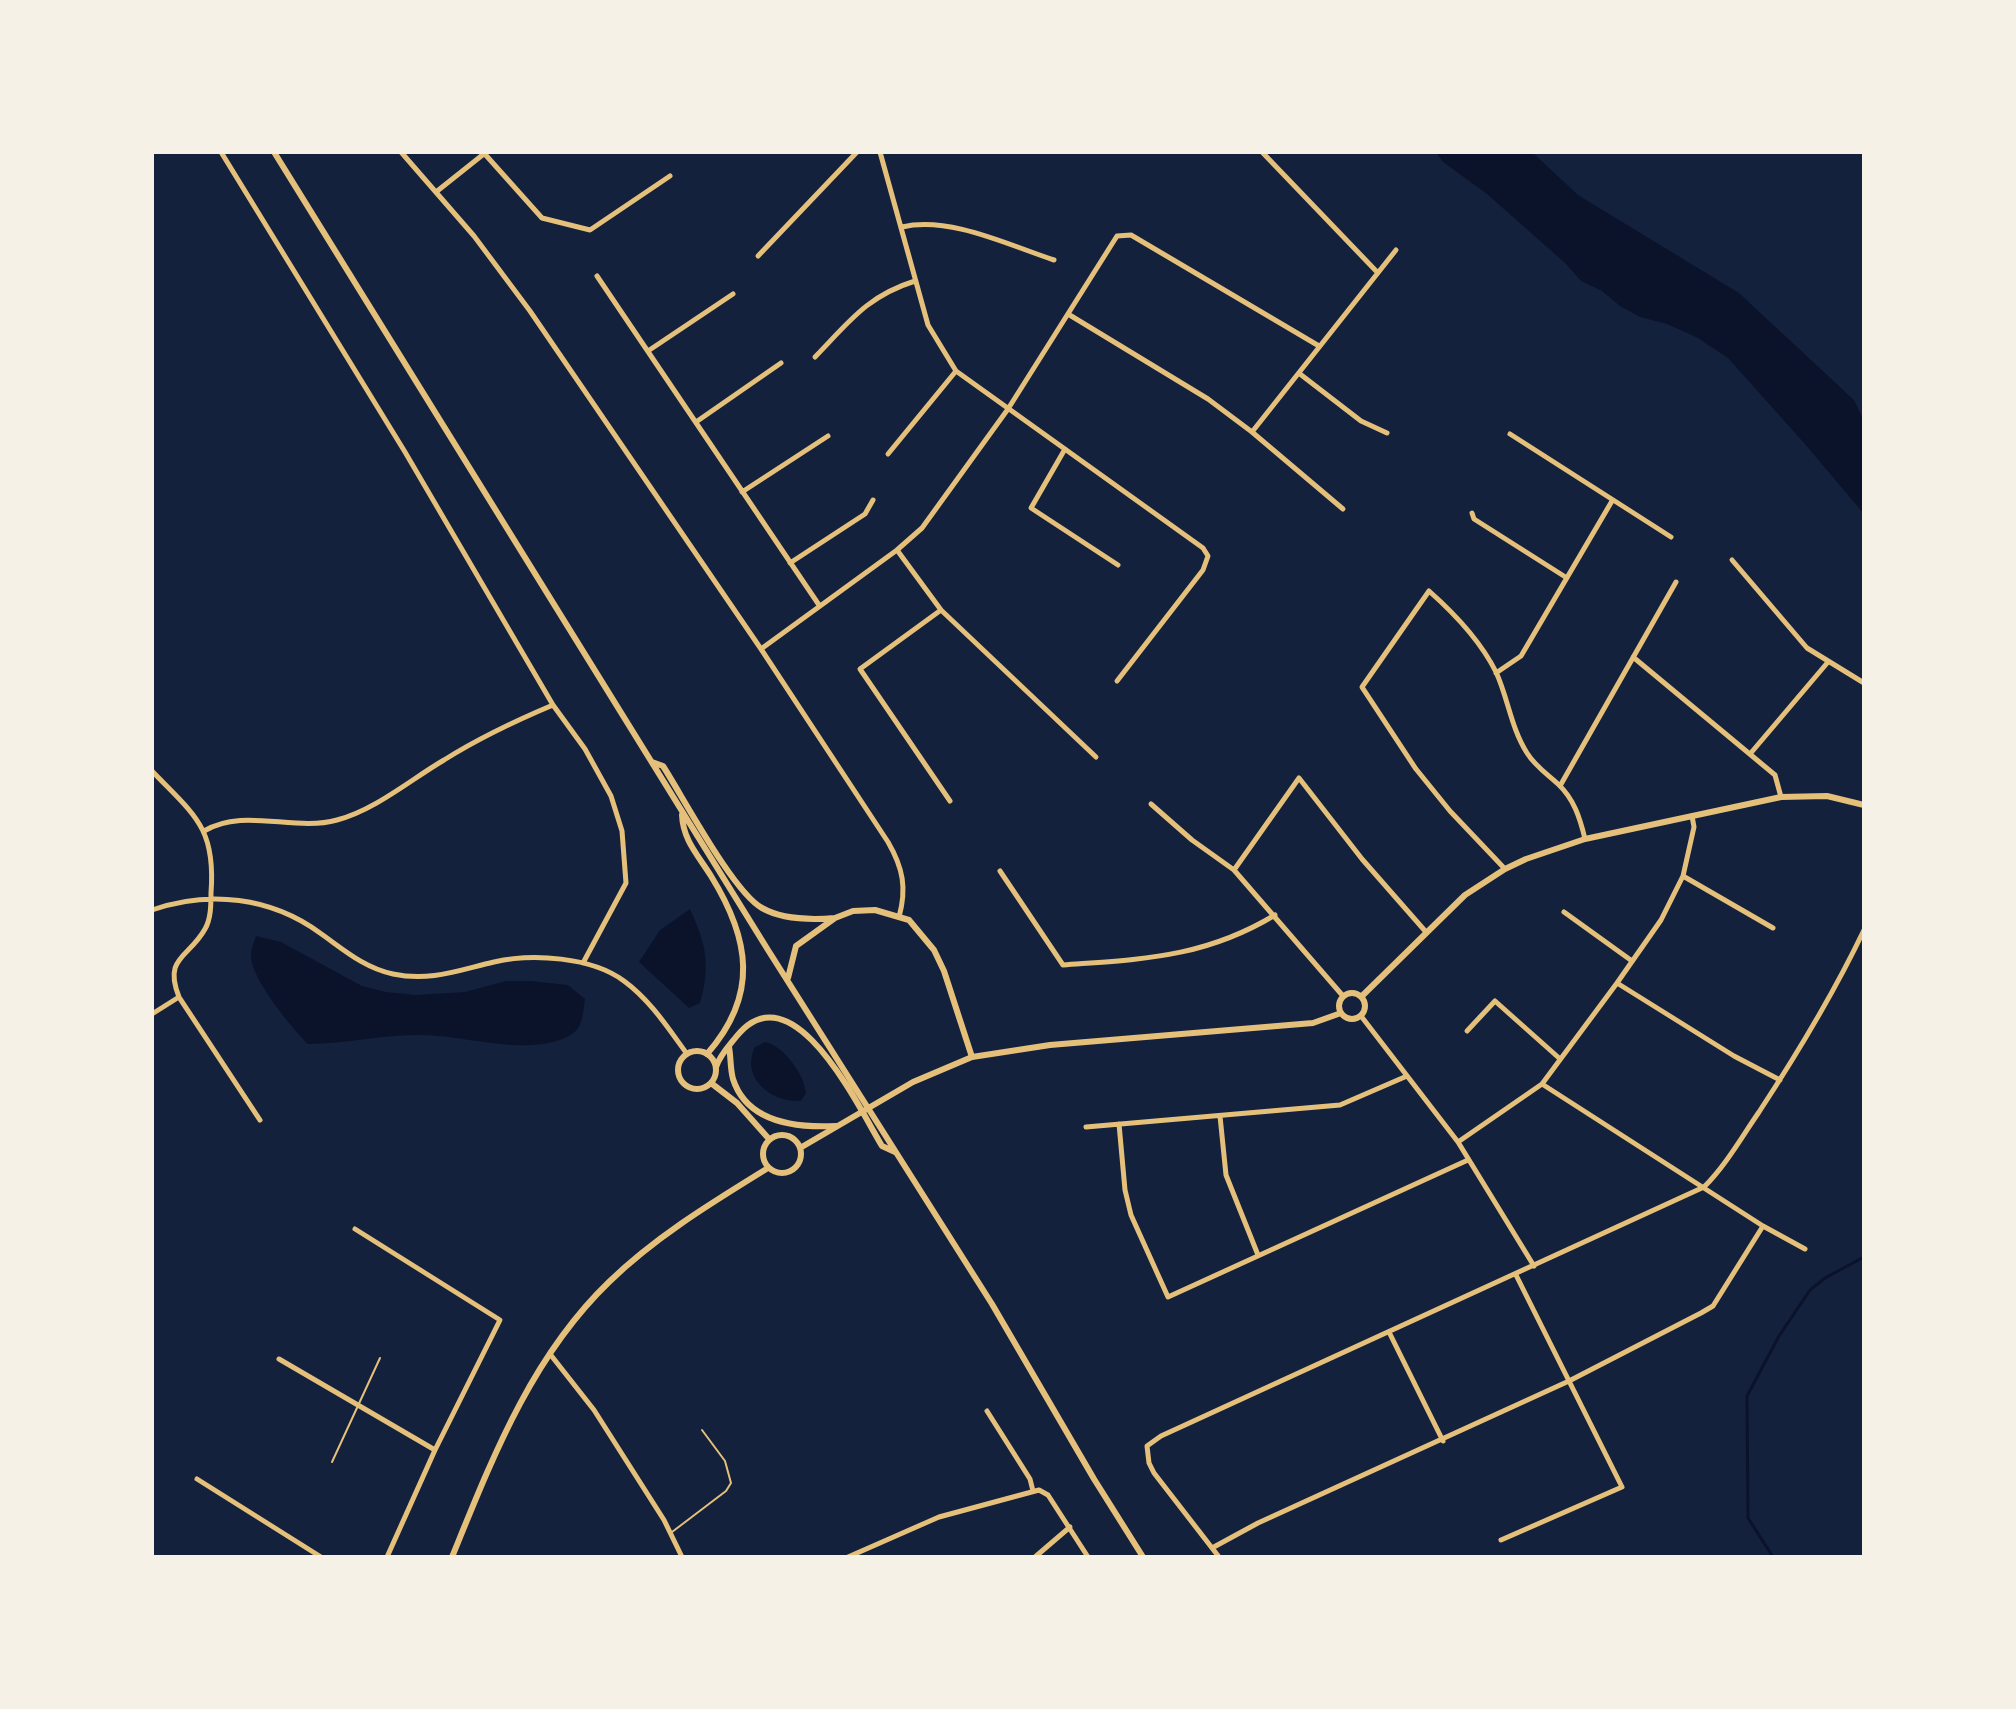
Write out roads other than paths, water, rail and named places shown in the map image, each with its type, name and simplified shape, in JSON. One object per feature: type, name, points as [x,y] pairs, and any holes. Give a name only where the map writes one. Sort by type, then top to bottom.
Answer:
[{"type":"main road","points":[[274,152],[788,978],[870,1127],[882,1146],[896,1152]]},
{"type":"main road","points":[[651,762],[663,766],[726,869],[743,892],[761,908],[812,920],[835,918]]},
{"type":"main road","points":[[1361,997],[1465,895],[1526,859],[1585,839],[1781,797],[1827,796],[1864,805]]},
{"type":"main road","points":[[682,811],[683,832],[728,907],[739,938],[742,960],[742,987],[736,1012],[707,1054]]},
{"type":"main road","points":[[788,978],[796,946],[835,918],[867,909],[909,920],[934,950],[944,971],[972,1057]]},
{"type":"main road","points":[[1352,993],[1361,997],[1365,1006],[1361,1016],[1350,1019],[1341,1013],[1339,1004],[1343,996],[1352,993]]},
{"type":"main road","points":[[800,1148],[913,1082],[972,1057],[1050,1045],[1313,1023],[1341,1013]]},
{"type":"main road","points":[[711,1083],[720,1056],[752,1022],[768,1018],[790,1022],[813,1039],[878,1123],[992,1304],[1143,1557]]},
{"type":"main road","points":[[729,1047],[733,1078],[754,1107],[787,1125],[836,1126]]},
{"type":"main road","points":[[711,1083],[696,1088],[682,1080],[679,1066],[687,1054],[697,1051],[707,1054],[716,1067]]},
{"type":"main road","points":[[711,1083],[737,1103],[769,1139]]},
{"type":"main road","points":[[777,1135],[796,1140],[800,1148],[801,1160],[791,1172],[779,1173],[768,1168],[762,1152],[769,1139],[777,1135]]},
{"type":"main road","points":[[452,1557],[508,1425],[549,1353],[588,1304],[666,1234],[768,1168]]},
{"type":"street","points":[[221,152],[405,452],[553,705],[585,749],[611,796],[622,831],[626,883],[583,963]]},
{"type":"street","points":[[401,152],[474,236],[530,311],[761,649],[897,857],[904,881],[899,917]]},
{"type":"street","points":[[436,192],[484,152],[542,218],[590,230],[670,176]]},
{"type":"street","points":[[758,256],[857,152]]},
{"type":"street","points":[[880,152],[928,325],[956,371],[1203,548],[1208,556],[1203,570],[1117,681]]},
{"type":"street","points":[[1262,152],[1378,273]]},
{"type":"street","points":[[902,227],[944,225],[1054,260]]},
{"type":"street","points":[[761,649],[897,550],[922,528],[1008,409],[1117,236],[1131,235],[1319,346]]},
{"type":"street","points":[[1252,432],[1396,250]]},
{"type":"street","points":[[597,276],[819,605]]},
{"type":"street","points":[[815,357],[874,298],[889,289],[915,281]]},
{"type":"street","points":[[648,351],[733,294]]},
{"type":"street","points":[[1068,314],[1208,399],[1343,509]]},
{"type":"street","points":[[696,422],[781,363]]},
{"type":"street","points":[[888,454],[956,371]]},
{"type":"street","points":[[1300,374],[1361,421],[1387,433]]},
{"type":"street","points":[[1510,434],[1671,537]]},
{"type":"street","points":[[742,492],[828,436]]},
{"type":"street","points":[[1065,449],[1031,508],[1118,565]]},
{"type":"street","points":[[790,563],[865,514],[873,500]]},
{"type":"street","points":[[1496,673],[1521,656],[1612,501]]},
{"type":"street","points":[[1472,513],[1474,519],[1567,578]]},
{"type":"street","points":[[897,550],[941,610],[1096,757]]},
{"type":"street","points":[[1732,560],[1807,648],[1864,683]]},
{"type":"street","points":[[1560,786],[1676,582]]},
{"type":"street","points":[[1505,869],[1450,811],[1416,769],[1362,687],[1429,591],[1456,614],[1480,645],[1496,673],[1526,751],[1538,767],[1560,786],[1578,813],[1585,839]]},
{"type":"street","points":[[941,610],[860,669],[950,801]]},
{"type":"street","points":[[1633,657],[1775,775],[1781,797]]},
{"type":"street","points":[[1750,754],[1828,662]]},
{"type":"street","points":[[204,831],[226,821],[324,823],[345,818],[467,745],[553,705]]},
{"type":"street","points":[[152,771],[193,813],[204,831],[212,856],[208,925],[181,955],[173,971],[179,997],[260,1120]]},
{"type":"street","points":[[1234,870],[1299,778],[1362,859],[1426,932]]},
{"type":"street","points":[[1151,804],[1192,840],[1234,870],[1343,996]]},
{"type":"street","points":[[1458,1142],[1542,1084],[1617,983],[1661,920],[1683,876],[1694,827],[1692,816]]},
{"type":"street","points":[[1000,871],[1063,965],[1186,953],[1256,927],[1275,915]]},
{"type":"street","points":[[1683,876],[1773,928]]},
{"type":"street","points":[[152,910],[211,899],[273,907],[321,933],[343,951],[373,968],[392,974],[439,976],[495,961],[525,957],[583,963],[621,978],[634,989],[648,1002],[687,1054]]},
{"type":"street","points":[[1564,912],[1632,961]]},
{"type":"street","points":[[1219,1557],[1154,1473],[1147,1446],[1161,1436],[1704,1187],[1720,1171],[1780,1080],[1864,930]]},
{"type":"street","points":[[1617,983],[1734,1056],[1780,1080]]},
{"type":"street","points":[[152,1014],[179,997]]},
{"type":"street","points":[[1467,1031],[1495,1001],[1559,1058]]},
{"type":"street","points":[[1361,1016],[1458,1142],[1534,1266]]},
{"type":"street","points":[[1086,1127],[1340,1105],[1407,1076]]},
{"type":"street","points":[[1542,1084],[1763,1226],[1805,1249]]},
{"type":"street","points":[[1220,1116],[1226,1175],[1258,1255]]},
{"type":"street","points":[[1119,1124],[1125,1190],[1131,1215],[1168,1297],[1468,1160]]},
{"type":"street","points":[[1212,1548],[1258,1523],[1569,1381],[1713,1306],[1763,1226]]},
{"type":"street","points":[[355,1229],[500,1320],[435,1450],[387,1557]]},
{"type":"street","points":[[1501,1540],[1622,1487],[1516,1275]]},
{"type":"street","points":[[1389,1332],[1443,1441]]},
{"type":"street","points":[[549,1353],[594,1410],[671,1532],[682,1557]]},
{"type":"street","points":[[279,1359],[435,1450]]},
{"type":"street","points":[[987,1411],[1030,1479],[1033,1491]]},
{"type":"street","points":[[197,1479],[321,1557]]},
{"type":"street","points":[[848,1557],[939,1517],[1039,1490],[1048,1495],[1088,1557]]},
{"type":"street","points":[[1035,1557],[1070,1527]]},
{"type":"lane","points":[[332,1462],[380,1358]]},
{"type":"lane","points":[[671,1532],[730,1485],[725,1461],[702,1430]]},
{"type":"water","points":[[1436,152],[1532,152],[1578,195],[1739,293],[1854,400],[1864,421],[1864,514],[1728,358],[1696,337],[1667,324],[1640,317],[1602,291],[1581,281],[1487,194],[1443,162]]},
{"type":"water","points":[[690,909],[700,933],[706,966],[700,1003],[689,1008],[639,962],[660,930]]},
{"type":"water","points":[[256,936],[281,942],[362,986],[386,992],[416,995],[465,992],[506,981],[568,985],[585,999],[582,1020],[569,1036],[534,1045],[417,1035],[308,1044],[283,1015],[257,976],[251,955]]},
{"type":"water","points":[[765,1042],[786,1055],[797,1070],[806,1093],[801,1101],[779,1098],[769,1093],[755,1078],[751,1058],[755,1047]]},
{"type":"waterway","points":[[1773,1557],[1748,1518],[1747,1396],[1779,1336],[1810,1290],[1825,1278],[1864,1257]]}]
